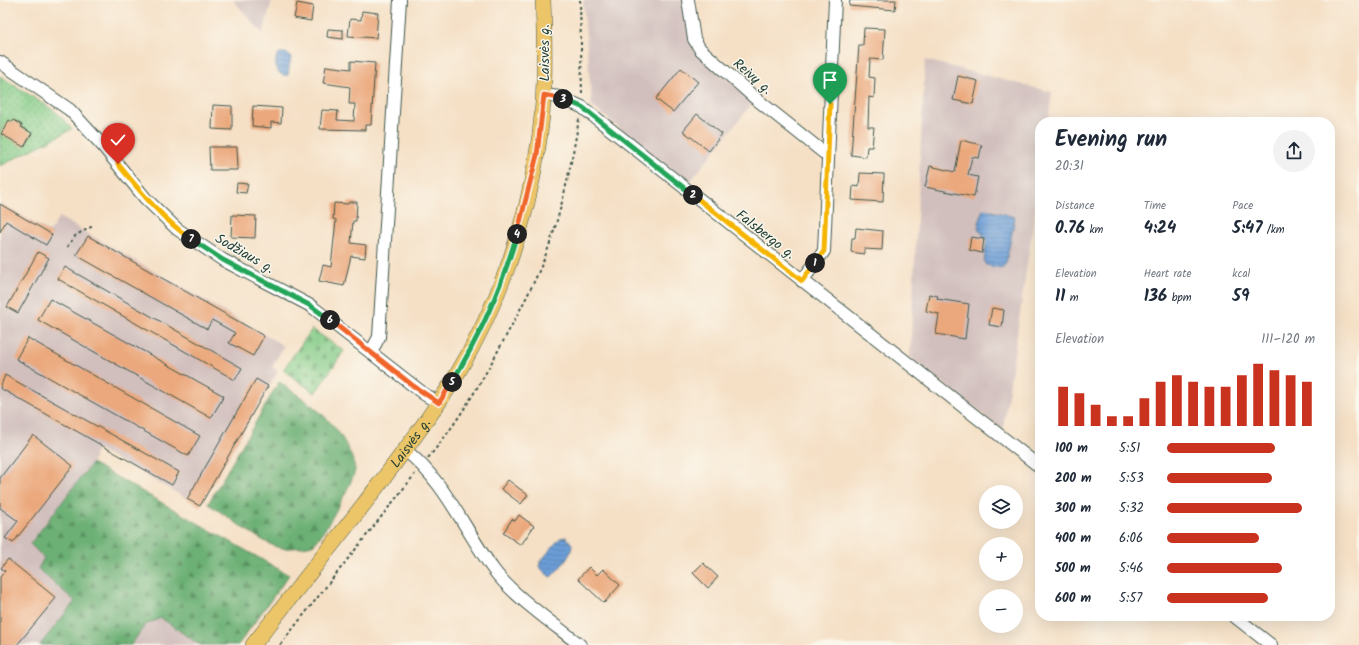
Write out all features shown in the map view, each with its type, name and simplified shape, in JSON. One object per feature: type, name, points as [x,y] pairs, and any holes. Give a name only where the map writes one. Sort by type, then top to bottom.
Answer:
[{"type":"main road","name":"Laisvės g.","points":[[253,645],[405,450],[439,403],[481,328],[511,256],[523,215],[537,155],[544,95],[543,0]]},
{"type":"street","points":[[371,352],[379,337],[400,0]]},
{"type":"street","name":"Reivų g.","points":[[688,0],[694,39],[700,49],[755,98],[828,156]]},
{"type":"street","points":[[802,281],[824,251],[834,0]]},
{"type":"street","name":"Sodžiaus g.","points":[[0,62],[70,110],[103,146],[145,198],[177,229],[223,260],[311,306],[424,394],[439,403]]},
{"type":"street","name":"Falsbergo g.","points":[[544,95],[560,97],[582,107],[1035,463]]},
{"type":"street","points":[[405,450],[423,464],[500,578],[580,645]]},
{"type":"street","points":[[1240,621],[1271,645]]},
{"type":"path","points":[[67,247],[76,235],[93,226]]},
{"type":"shaded area","points":[[233,0],[272,0],[263,34]]},
{"type":"shaded area","points":[[583,0],[684,0],[694,51],[753,102],[689,183],[592,106]]},
{"type":"shaded area","points":[[925,60],[1052,92],[1049,117],[1035,117],[1035,210],[1003,430],[910,357]]},
{"type":"shaded area","points":[[0,203],[50,232],[59,217],[284,346],[272,367],[278,371],[200,506],[97,448],[92,463],[30,543],[44,558],[39,569],[75,601],[40,645],[0,645]]},
{"type":"shaded area","points":[[161,618],[200,645],[131,645],[145,625]]},
{"type":"green space","points":[[0,76],[56,112],[72,129],[0,166]]},
{"type":"green space","points":[[312,329],[344,351],[315,393],[283,370]]},
{"type":"green space","points":[[279,382],[318,410],[326,418],[341,437],[348,449],[355,467],[349,485],[324,531],[314,544],[303,547],[281,548],[274,546],[256,536],[208,504]]},
{"type":"green space","points":[[92,463],[289,575],[238,645],[200,645],[161,618],[145,625],[131,645],[40,645],[75,601],[38,569],[44,558],[30,544]]},
{"type":"water","points":[[286,53],[291,57],[288,75],[278,72],[276,66],[277,55]]},
{"type":"water","points":[[985,209],[1015,217],[1006,263],[1002,268],[986,265],[984,262],[987,240],[978,228],[982,211]]},
{"type":"water","points":[[566,537],[572,544],[570,553],[562,565],[550,577],[539,567],[540,562],[560,538]]},
{"type":"building","points":[[850,0],[896,0],[895,10],[849,6]]},
{"type":"building","points":[[297,3],[313,6],[311,21],[294,18]]},
{"type":"building","points":[[362,11],[378,13],[376,38],[348,36],[350,19],[361,20]]},
{"type":"building","points":[[864,28],[885,29],[883,60],[870,59],[869,77],[875,78],[874,98],[869,97],[868,127],[874,127],[872,147],[867,147],[866,157],[851,155],[859,45],[863,45]]},
{"type":"building","points":[[328,29],[343,30],[343,39],[327,37]]},
{"type":"building","points":[[351,61],[375,63],[371,125],[365,125],[365,130],[320,129],[322,110],[338,111],[337,120],[354,121],[355,104],[349,104],[350,87],[323,83],[326,66],[351,69]]},
{"type":"building","points":[[681,68],[698,82],[673,112],[656,99]]},
{"type":"building","points":[[958,76],[978,81],[973,104],[953,100]]},
{"type":"building","points":[[213,105],[232,106],[232,130],[212,129]]},
{"type":"building","points":[[253,106],[282,108],[281,123],[271,122],[271,128],[252,126]]},
{"type":"building","points":[[697,114],[722,134],[709,151],[683,131]]},
{"type":"building","points":[[9,120],[12,122],[14,120],[22,125],[21,127],[32,133],[24,147],[1,134]]},
{"type":"building","points":[[961,140],[982,145],[979,158],[972,157],[968,175],[978,177],[974,197],[925,187],[930,166],[955,172]]},
{"type":"building","points":[[209,147],[237,147],[238,170],[210,170]]},
{"type":"building","points":[[860,173],[884,174],[883,202],[852,200],[853,186],[859,187]]},
{"type":"building","points":[[237,183],[248,184],[246,193],[236,192]]},
{"type":"building","points":[[349,202],[357,202],[356,221],[353,221],[351,243],[366,245],[365,258],[351,256],[344,286],[319,281],[323,265],[331,267],[336,220],[333,219],[334,203],[348,204]]},
{"type":"building","points":[[0,204],[52,235],[46,245],[6,221],[0,232]]},
{"type":"building","points":[[232,215],[256,216],[255,238],[231,237]]},
{"type":"building","points":[[856,228],[883,231],[882,250],[864,249],[864,254],[851,252],[852,238],[855,238]]},
{"type":"building","points":[[88,236],[264,336],[253,356],[229,343],[235,333],[212,320],[207,329],[76,255]]},
{"type":"building","points":[[971,237],[984,239],[982,253],[969,250]]},
{"type":"building","points":[[38,252],[49,258],[18,313],[7,307]]},
{"type":"building","points":[[65,267],[242,368],[235,380],[58,279]]},
{"type":"building","points":[[929,294],[938,296],[937,299],[969,304],[965,339],[936,334],[939,314],[926,311]]},
{"type":"building","points":[[50,299],[224,396],[211,418],[38,320]]},
{"type":"building","points":[[992,308],[1004,310],[1002,327],[989,325]]},
{"type":"building","points":[[28,338],[200,436],[188,456],[16,359]]},
{"type":"building","points":[[5,375],[179,472],[172,485],[0,388]]},
{"type":"building","points":[[256,379],[268,386],[200,506],[187,499]]},
{"type":"building","points":[[33,435],[73,466],[13,543],[5,538],[18,521],[0,508],[0,478]]},
{"type":"building","points":[[508,480],[528,495],[521,504],[501,489]]},
{"type":"building","points":[[519,515],[534,526],[521,545],[503,533],[512,519],[515,521]]},
{"type":"building","points":[[8,559],[56,598],[17,645],[0,645],[0,577],[5,571],[1,568]]},
{"type":"building","points":[[703,563],[718,577],[708,588],[693,573]]},
{"type":"building","points":[[589,567],[597,575],[603,569],[620,585],[604,603],[578,579]]},
{"type":"route","points":[[118,164],[145,198],[177,229],[223,260],[311,306],[424,394],[439,403],[474,342],[501,284],[511,256],[523,215],[537,155],[542,124],[544,95],[560,97],[582,107],[802,281],[824,251],[830,104]]}]
